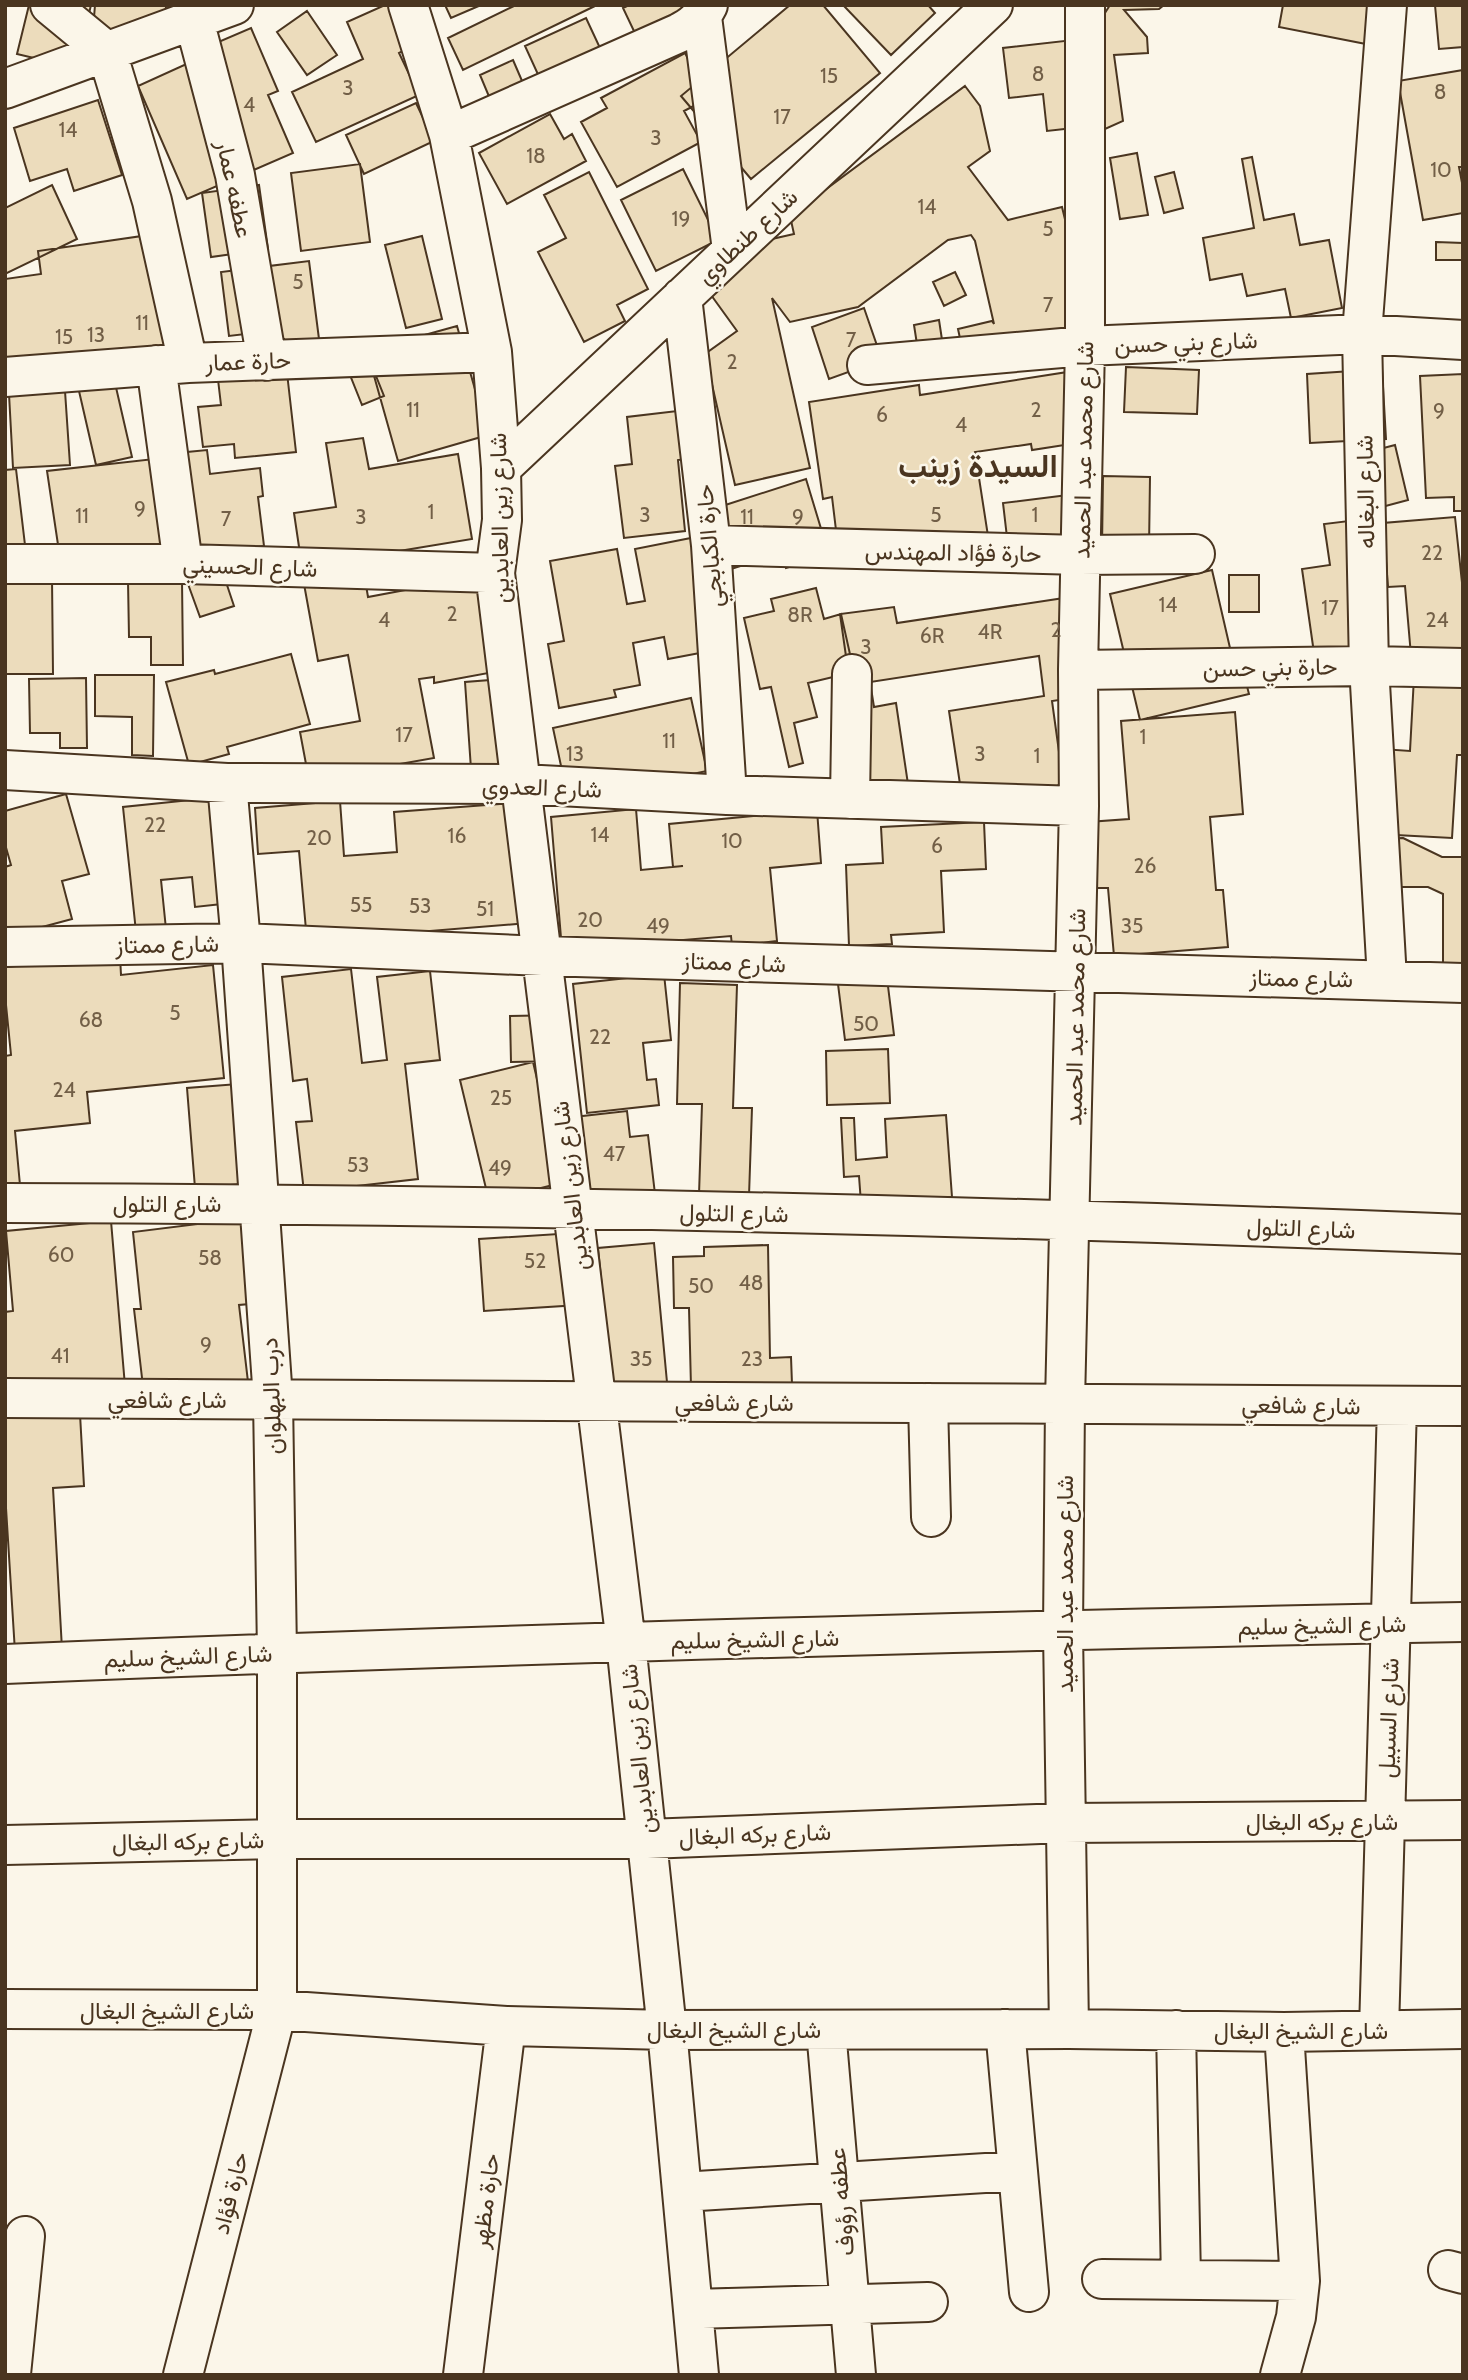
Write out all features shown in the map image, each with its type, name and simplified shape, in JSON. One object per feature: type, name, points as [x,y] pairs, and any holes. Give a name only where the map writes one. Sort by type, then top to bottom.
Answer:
[{"type":"street","points":[[50,5],[107,52],[152,201],[172,364],[183,564]]},
{"type":"street","points":[[5,89],[107,52],[152,21],[194,20],[234,5]]},
{"type":"street","name":"شارع زين العابدين","points":[[408,5],[449,135],[492,352],[502,520],[495,573],[626,1643],[667,2030],[699,2375]]},
{"type":"street","name":"شارع طنطاوي","points":[[501,468],[993,5]]},
{"type":"street","name":"شارع محمد عبد الحميد","points":[[1069,2029],[1063,1631],[1065,1402],[1079,806],[1080,555],[1086,346],[1085,5]]},
{"type":"street","name":"شارع البغاله","points":[[1387,5],[1362,334],[1369,666],[1388,979]]},
{"type":"street","points":[[449,135],[692,27],[705,11]]},
{"type":"street","points":[[705,11],[732,250]]},
{"type":"street","name":"عطفه عمار","points":[[194,20],[235,175],[267,360]]},
{"type":"street","name":"حارة الكبابجي","points":[[682,297],[711,545],[727,795]]},
{"type":"street","name":"شارع بني حسن","points":[[867,365],[1086,346],[1362,334],[1463,341]]},
{"type":"street","name":"حارة عمار","points":[[5,377],[172,364],[492,352]]},
{"type":"street","name":"حارة فؤاد المهندس","points":[[711,545],[1080,555],[1195,554]]},
{"type":"street","name":"شارع الحسيني","points":[[5,564],[183,564],[495,573]]},
{"type":"street","name":"حارة بني حسن","points":[[1078,670],[1369,666],[1463,668]]},
{"type":"street","points":[[850,799],[852,674]]},
{"type":"street","name":"شارع العدوي","points":[[5,770],[227,783],[522,784],[727,795],[1079,806]]},
{"type":"street","name":"درب البهلوان","points":[[227,783],[273,1399],[277,1653],[277,2010]]},
{"type":"street","name":"شارع ممتاز","points":[[5,947],[241,943],[542,956],[1463,983]]},
{"type":"street","name":"شارع التلول","points":[[5,1203],[260,1204],[1071,1219],[1463,1234]]},
{"type":"street","name":"شارع شافعي","points":[[5,1398],[1463,1406]]},
{"type":"street","points":[[928,1403],[931,1517]]},
{"type":"street","name":"شارع السبيل","points":[[1379,2030],[1397,1406]]},
{"type":"street","name":"شارع الشيخ سليم","points":[[5,1664],[277,1653],[1463,1622]]},
{"type":"street","name":"شارع بركه البغال","points":[[5,1845],[278,1839],[647,1839],[1065,1823],[1463,1820]]},
{"type":"street","name":"شارع الشيخ البغال","points":[[5,2008],[277,2010],[506,2026],[667,2030],[1069,2029],[1284,2032],[1463,2029]]},
{"type":"street","name":"حارة فؤاد","points":[[183,2375],[277,2010]]},
{"type":"street","name":"حارة مظهر","points":[[463,2375],[506,2026]]},
{"type":"street","points":[[1005,2029],[1028,2292]]},
{"type":"street","name":"عطفه رؤوف","points":[[827,2030],[856,2375]]},
{"type":"street","points":[[1176,2031],[1181,2279]]},
{"type":"street","points":[[1280,2375],[1296,2317],[1300,2281],[1284,2032]]},
{"type":"street","points":[[682,2192],[1018,2171]]},
{"type":"street","points":[[12,2374],[25,2236]]},
{"type":"street","points":[[1102,2279],[1300,2281]]},
{"type":"street","points":[[693,2309],[928,2302]]},
{"type":"street","points":[[5,2373],[21,2375]]},
{"type":"building","points":[[29,5],[91,5],[76,68],[17,54]]},
{"type":"building","points":[[95,5],[166,5],[165,34],[93,30]]},
{"type":"building","points":[[385,5],[401,5],[419,43],[399,53],[419,95],[316,142],[292,92],[363,59],[347,22]]},
{"type":"building","points":[[445,5],[481,5],[451,18]]},
{"type":"building","points":[[516,5],[597,5],[463,70],[448,38]]},
{"type":"building","points":[[629,5],[698,5],[642,48],[623,8]]},
{"type":"building","points":[[790,5],[823,5],[880,73],[751,179],[681,96]]},
{"type":"building","points":[[843,5],[928,5],[935,13],[891,55]]},
{"type":"building","points":[[1110,5],[1164,5],[1159,9],[1124,10],[1147,37],[1148,53],[1114,55],[1123,121],[1105,129],[1098,24]]},
{"type":"building","points":[[1283,5],[1374,5],[1371,45],[1279,27]]},
{"type":"building","points":[[1435,5],[1463,5],[1463,47],[1439,49]]},
{"type":"building","points":[[307,11],[337,55],[307,75],[277,32]]},
{"type":"building","points":[[586,18],[607,63],[546,92],[525,46]]},
{"type":"building","points":[[251,28],[278,91],[268,95],[293,153],[187,199],[138,86],[191,62],[188,55]]},
{"type":"building","points":[[1073,40],[1082,127],[1047,131],[1043,94],[1009,98],[1003,48]]},
{"type":"building","points":[[685,53],[709,98],[684,111],[701,142],[617,187],[581,122],[607,108],[601,98]]},
{"type":"building","points":[[513,60],[532,104],[498,118],[480,75]]},
{"type":"building","points":[[1463,70],[1463,167],[1459,167],[1463,188],[1463,213],[1423,220],[1398,81]]},
{"type":"building","points":[[965,86],[980,106],[990,151],[968,167],[1008,220],[1062,207],[1077,269],[1088,343],[967,371],[958,329],[992,321],[994,324],[975,241],[971,235],[948,240],[858,307],[790,322],[772,298],[810,468],[735,485],[705,354],[737,331],[706,288],[772,239],[794,234],[790,216]]},
{"type":"building","points":[[98,100],[122,175],[74,191],[67,169],[30,181],[14,128]]},
{"type":"building","points":[[416,103],[434,141],[364,174],[346,135]]},
{"type":"building","points":[[550,114],[564,139],[572,134],[586,161],[507,204],[479,153]]},
{"type":"building","points":[[1137,153],[1148,215],[1120,219],[1110,158]]},
{"type":"building","points":[[1252,157],[1264,220],[1294,214],[1300,245],[1329,240],[1342,308],[1291,318],[1285,289],[1247,296],[1242,274],[1210,280],[1203,238],[1254,228],[1242,159]]},
{"type":"building","points":[[360,164],[370,242],[301,251],[291,173]]},
{"type":"building","points":[[683,169],[718,240],[656,271],[621,200]]},
{"type":"building","points":[[589,172],[648,289],[617,305],[625,321],[584,342],[538,252],[566,238],[544,195]]},
{"type":"building","points":[[1174,172],[1183,208],[1164,213],[1155,177]]},
{"type":"building","points":[[52,185],[77,239],[5,274],[5,208]]},
{"type":"building","points":[[259,185],[268,249],[211,257],[202,193]]},
{"type":"building","points":[[156,234],[179,353],[5,379],[5,279],[41,274],[38,251]]},
{"type":"building","points":[[422,236],[442,319],[406,328],[385,245]]},
{"type":"building","points":[[1436,242],[1463,243],[1463,260],[1436,260]]},
{"type":"building","points":[[309,261],[319,339],[280,344],[278,330],[229,336],[221,272]]},
{"type":"building","points":[[955,272],[966,295],[944,306],[933,282]]},
{"type":"building","points":[[864,308],[882,360],[829,379],[812,327]]},
{"type":"building","points":[[939,320],[946,366],[921,370],[914,325]]},
{"type":"building","points":[[457,326],[488,435],[398,461],[367,351]]},
{"type":"building","points":[[368,356],[384,396],[362,405],[346,365]]},
{"type":"building","points":[[286,364],[296,452],[235,458],[234,444],[203,447],[198,407],[221,405],[217,371]]},
{"type":"building","points":[[1126,367],[1199,370],[1197,414],[1124,412]]},
{"type":"building","points":[[1382,369],[1386,439],[1310,443],[1307,374]]},
{"type":"building","points":[[1074,371],[1084,442],[1032,450],[1031,444],[975,452],[988,536],[836,530],[832,497],[823,499],[809,402],[919,385],[920,395]]},
{"type":"building","points":[[1463,374],[1463,511],[1454,511],[1454,497],[1426,498],[1420,376]]},
{"type":"building","points":[[115,383],[132,457],[96,465],[79,391]]},
{"type":"building","points":[[65,391],[70,465],[13,468],[9,394]]},
{"type":"building","points":[[694,409],[700,457],[678,460],[685,531],[624,538],[615,466],[632,464],[627,417]]},
{"type":"building","points":[[363,438],[369,469],[458,454],[472,539],[302,567],[294,513],[336,507],[326,443]]},
{"type":"building","points":[[1395,445],[1408,500],[1363,512],[1349,457]]},
{"type":"building","points":[[207,450],[210,474],[260,468],[263,496],[258,497],[264,546],[189,555],[177,453]]},
{"type":"building","points":[[154,459],[166,543],[60,558],[47,471]]},
{"type":"building","points":[[16,469],[25,545],[5,547],[5,470]]},
{"type":"building","points":[[1103,476],[1150,477],[1149,549],[1102,548]]},
{"type":"building","points":[[806,479],[829,555],[786,568],[782,553],[731,569],[713,509]]},
{"type":"building","points":[[1084,493],[1051,559],[1010,563],[1003,503]]},
{"type":"building","points":[[1455,517],[1463,592],[1463,662],[1412,667],[1405,586],[1388,587],[1383,523]]},
{"type":"building","points":[[1365,519],[1382,643],[1314,653],[1302,569],[1330,565],[1324,524]]},
{"type":"building","points":[[701,536],[721,649],[668,659],[664,637],[633,643],[640,685],[614,690],[616,697],[559,708],[548,644],[564,641],[550,561],[617,549],[627,604],[645,601],[635,549]]},
{"type":"building","points":[[1212,570],[1233,661],[1240,659],[1249,694],[1140,720],[1110,594]]},
{"type":"building","points":[[506,571],[494,672],[434,683],[434,677],[419,679],[434,758],[309,780],[300,732],[360,721],[348,655],[318,661],[304,584],[364,573],[368,597]]},
{"type":"building","points":[[223,573],[234,606],[200,617],[188,584]]},
{"type":"building","points":[[1229,575],[1259,575],[1259,612],[1229,612]]},
{"type":"building","points":[[5,578],[52,578],[53,674],[5,674]]},
{"type":"building","points":[[182,580],[183,665],[151,665],[151,637],[129,637],[128,581]]},
{"type":"building","points":[[816,588],[824,619],[841,614],[854,672],[808,683],[817,717],[794,723],[803,763],[789,767],[771,687],[760,689],[744,618],[774,611],[771,599]]},
{"type":"building","points":[[1084,595],[1098,694],[1052,701],[1064,788],[963,804],[949,711],[1044,696],[1039,656],[870,682],[874,707],[896,703],[909,791],[866,797],[840,614],[894,607],[897,623]]},
{"type":"building","points":[[291,654],[310,724],[227,747],[229,754],[189,765],[166,682],[214,670],[215,674]]},
{"type":"building","points":[[95,675],[154,675],[153,756],[132,755],[132,717],[95,716]]},
{"type":"building","points":[[1414,677],[1463,679],[1463,755],[1457,755],[1452,838],[1377,834],[1382,749],[1410,751]]},
{"type":"building","points":[[86,678],[87,748],[60,748],[60,733],[30,733],[29,679]]},
{"type":"building","points":[[517,678],[525,765],[471,769],[465,682]]},
{"type":"building","points":[[691,698],[707,771],[610,791],[564,780],[553,728]]},
{"type":"building","points":[[1235,712],[1243,814],[1210,817],[1216,890],[1223,890],[1228,947],[1114,956],[1108,888],[1093,888],[1088,822],[1129,819],[1121,721]]},
{"type":"building","points":[[66,794],[89,874],[62,881],[72,919],[5,937],[5,867],[11,865],[5,844],[5,811]]},
{"type":"building","points":[[229,796],[240,902],[195,907],[192,877],[161,880],[166,929],[136,932],[123,807]]},
{"type":"building","points":[[340,801],[344,856],[397,852],[394,812],[526,802],[528,923],[307,941],[299,851],[258,854],[255,808]]},
{"type":"building","points":[[636,809],[641,870],[673,867],[669,824],[817,810],[821,863],[770,868],[777,941],[732,946],[731,936],[562,950],[551,817]]},
{"type":"building","points":[[984,822],[986,869],[941,871],[944,932],[891,935],[892,944],[849,946],[846,865],[883,863],[881,827]]},
{"type":"building","points":[[1403,838],[1442,857],[1463,857],[1463,976],[1443,976],[1443,894],[1428,887],[1369,887],[1369,839]]},
{"type":"building","points":[[120,956],[121,975],[213,965],[224,1078],[87,1092],[90,1123],[15,1131],[21,1196],[5,1197],[5,1056],[11,1055],[5,967]]},
{"type":"building","points":[[351,969],[362,1063],[387,1060],[377,977],[430,971],[440,1060],[405,1064],[418,1179],[304,1192],[296,1122],[312,1121],[307,1079],[293,1081],[282,977]]},
{"type":"building","points":[[664,974],[671,1040],[643,1043],[647,1080],[656,1079],[659,1105],[587,1113],[573,984]]},
{"type":"building","points":[[887,978],[894,1035],[845,1040],[838,984]]},
{"type":"building","points":[[680,983],[737,985],[733,1108],[752,1108],[749,1196],[699,1195],[702,1104],[677,1104]]},
{"type":"building","points":[[562,1015],[564,1061],[511,1062],[510,1016]]},
{"type":"building","points":[[888,1049],[890,1103],[827,1105],[826,1051]]},
{"type":"building","points":[[533,1062],[546,1117],[542,1119],[557,1184],[489,1201],[460,1080]]},
{"type":"building","points":[[251,1083],[254,1183],[195,1188],[187,1088]]},
{"type":"building","points":[[627,1111],[630,1137],[648,1135],[655,1194],[574,1203],[565,1118]]},
{"type":"building","points":[[946,1115],[952,1197],[861,1203],[859,1176],[844,1177],[841,1118],[854,1118],[856,1160],[887,1157],[885,1119]]},
{"type":"building","points":[[263,1216],[273,1302],[239,1305],[248,1382],[144,1395],[134,1309],[141,1309],[133,1232]]},
{"type":"building","points":[[111,1221],[125,1386],[5,1397],[5,1312],[13,1311],[6,1231]]},
{"type":"building","points":[[574,1233],[579,1305],[484,1311],[479,1239]]},
{"type":"building","points":[[654,1243],[668,1393],[613,1398],[598,1248]]},
{"type":"building","points":[[768,1245],[770,1358],[791,1357],[792,1384],[691,1387],[689,1308],[674,1308],[673,1257],[704,1256],[704,1247]]},
{"type":"building","points":[[80,1414],[84,1486],[53,1488],[62,1649],[15,1652],[5,1492],[5,1418]]},
{"type":"district","name":"السيدة زينب","points":[[978,465]]}]
